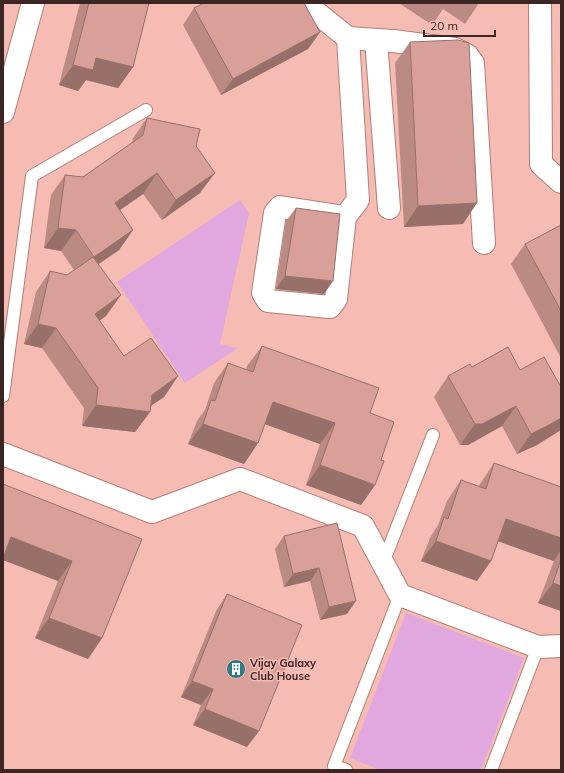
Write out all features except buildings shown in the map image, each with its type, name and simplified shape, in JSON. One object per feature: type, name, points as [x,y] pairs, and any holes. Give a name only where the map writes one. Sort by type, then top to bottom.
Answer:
[{"type":"street","points":[[3,112],[33,3]]},
{"type":"street","points":[[309,3],[312,8],[348,38],[454,49],[467,55],[473,64],[484,243]]},
{"type":"street","points":[[540,3],[541,164],[561,182]]},
{"type":"street","points":[[345,217],[280,208],[275,213],[263,293],[268,301],[330,307],[336,299],[345,217],[358,200],[348,38]]},
{"type":"street","points":[[376,40],[389,208]]},
{"type":"street","points":[[3,454],[152,512],[240,479],[363,526],[400,595],[538,647],[561,646]]},
{"type":"lane","points":[[3,396],[32,176],[146,110]]},
{"type":"lane","points":[[383,563],[432,435]]},
{"type":"lane","points":[[346,770],[334,766],[400,595]]},
{"type":"lane","points":[[491,770],[538,647]]},
{"type":"shaded area","points":[[240,200],[249,213],[220,344],[238,348],[185,383],[117,282]]},
{"type":"shaded area","points":[[406,613],[524,658],[481,770],[380,770],[350,758]]},
{"type":"place","name":"Vijay Galaxy Club House","points":[[236,669]]}]
